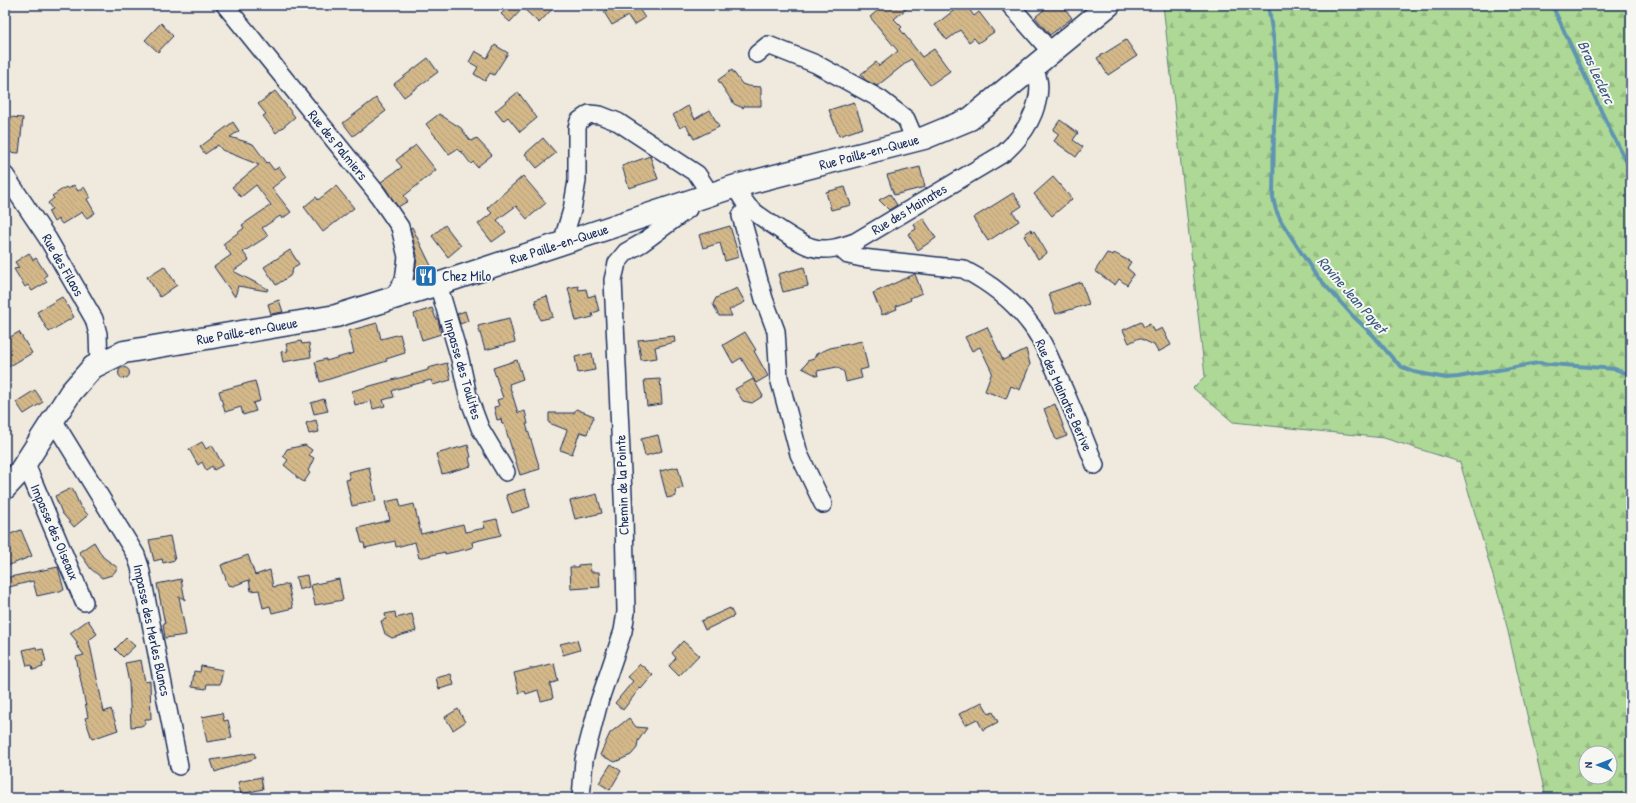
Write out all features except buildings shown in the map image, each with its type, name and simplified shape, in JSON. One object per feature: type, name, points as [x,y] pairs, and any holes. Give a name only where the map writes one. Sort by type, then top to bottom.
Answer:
[{"type":"main road","name":"Rue Paille-en-Queue","points":[[5,488],[26,462],[71,392],[93,367],[124,352],[336,316],[736,186],[915,140],[970,119],[1052,53],[1108,5]]},
{"type":"street","name":"Rue des Palmiers","points":[[224,5],[376,192],[400,227],[407,257],[404,280],[392,299]]},
{"type":"street","points":[[1010,5],[1052,53]]},
{"type":"street","points":[[757,54],[768,45],[816,64],[880,99],[906,119],[915,140]]},
{"type":"street","name":"Rue des Mainates","points":[[736,186],[739,194],[748,206],[797,240],[811,247],[827,249],[840,248],[856,242],[1004,152],[1019,138],[1031,119],[1040,88],[1037,74],[1033,68]]},
{"type":"street","points":[[562,243],[572,210],[577,181],[577,128],[579,121],[589,114],[600,115],[624,126],[697,174],[711,195]]},
{"type":"street","name":"Rue des Filaos","points":[[5,174],[48,239],[94,319],[98,334],[99,363]]},
{"type":"street","name":"Chemin de la Pointe","points":[[581,798],[584,760],[598,702],[623,631],[626,612],[624,517],[613,280],[617,263],[626,252],[642,243],[688,209],[688,202]]},
{"type":"street","points":[[748,206],[741,216],[764,299],[776,331],[777,358],[781,386],[799,454],[823,504]]},
{"type":"street","name":"Rue des Mainates Berive","points":[[840,248],[848,255],[862,258],[964,270],[1003,294],[1028,320],[1044,346],[1072,407],[1095,465]]},
{"type":"street","name":"Impasse des Toulites","points":[[438,284],[460,359],[470,402],[480,428],[506,472]]},
{"type":"street","name":"Impasse des Merles Blancs","points":[[53,420],[136,555],[140,567],[179,766]]},
{"type":"street","name":"Impasse des Oiseaux","points":[[26,462],[84,602]]},
{"type":"green space","points":[[1163,5],[1631,5],[1631,798],[1546,798],[1504,614],[1460,462],[1384,438],[1233,422],[1193,388],[1205,376]]},
{"type":"waterway","name":"Ravine Jean Payet","points":[[1268,5],[1274,42],[1277,87],[1274,123],[1273,198],[1276,210],[1281,221],[1315,274],[1353,316],[1373,335],[1394,360],[1402,367],[1414,372],[1446,378],[1538,363],[1615,369],[1631,375]]},
{"type":"waterway","name":"Bras Leclerc","points":[[1552,5],[1611,132],[1631,170]]},
{"type":"place","name":"Chez Milo","points":[[426,276]]}]
